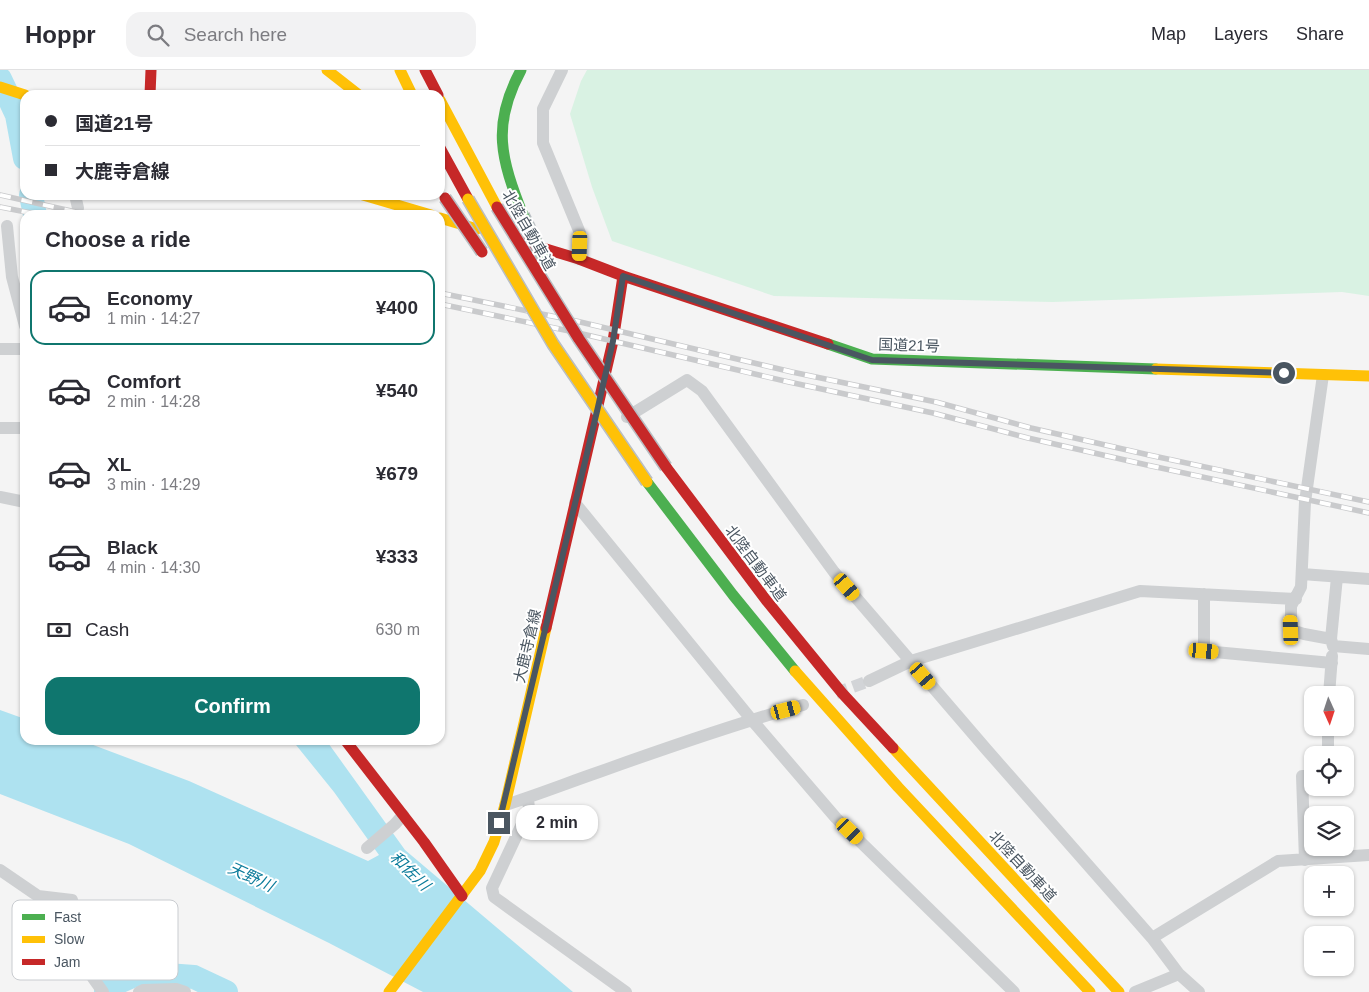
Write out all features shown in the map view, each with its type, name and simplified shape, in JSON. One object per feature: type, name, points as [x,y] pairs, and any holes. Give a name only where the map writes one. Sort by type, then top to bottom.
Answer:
[{"type":"main road","points":[[150,90],[151,70]]},
{"type":"main road","points":[[327,70],[353,90]]},
{"type":"main road","points":[[400,70],[410,90]]},
{"type":"main road","points":[[425,70],[435,90]]},
{"type":"main road","points":[[520,70],[505,108],[501,135],[510,182],[523,215],[552,273],[602,361],[668,466]]},
{"type":"main road","points":[[0,87],[20,93]]},
{"type":"main road","name":"北陸自動車道","points":[[445,109],[497,207],[570,326],[622,406],[668,466],[734,560],[842,693],[1118,990]]},
{"type":"main road","points":[[445,157],[553,344],[648,482],[749,616],[785,661],[860,745],[1090,992]]},
{"type":"main road","points":[[445,197],[488,262]]},
{"type":"main road","points":[[380,200],[414,210]]},
{"type":"main road","name":"国道21号","points":[[445,219],[579,259],[623,276],[872,360],[1369,376]]},
{"type":"main road","name":"大鹿寺倉線","points":[[389,992],[480,871],[494,842],[505,805],[591,439],[613,341],[623,276]]},
{"type":"main road","points":[[509,293],[539,336],[604,419]]},
{"type":"main road","points":[[348,745],[399,820],[459,899]]},
{"type":"street","points":[[562,70],[543,109],[543,144],[580,233],[579,259]]},
{"type":"street","points":[[76,200],[78,208]]},
{"type":"street","points":[[7,226],[6,277],[20,313]]},
{"type":"street","points":[[0,349],[20,349]]},
{"type":"street","points":[[1323,374],[1305,502],[1301,587],[1296,599],[1290,606],[1291,630],[1332,642],[1369,649]]},
{"type":"street","points":[[591,439],[687,380],[702,391],[834,572],[1152,938],[1179,974],[1199,992]]},
{"type":"street","points":[[0,428],[20,428]]},
{"type":"street","points":[[0,497],[20,501]]},
{"type":"street","points":[[576,503],[751,719],[836,818],[1014,992]]},
{"type":"street","points":[[1302,574],[1369,579]]},
{"type":"street","points":[[1330,686],[1337,577]]},
{"type":"street","points":[[869,681],[911,661],[1140,591],[1296,599]]},
{"type":"street","points":[[1204,594],[1204,651],[1332,663]]},
{"type":"street","points":[[505,805],[751,719],[803,705]]},
{"type":"street","points":[[1304,776],[1302,776],[1304,860]]},
{"type":"street","points":[[528,798],[529,809],[492,888],[494,897],[626,992]]},
{"type":"street","points":[[367,848],[399,820]]},
{"type":"street","points":[[1152,938],[1278,861],[1369,856]]},
{"type":"street","points":[[0,870],[38,896],[72,900]]},
{"type":"street","points":[[1135,992],[1179,974]]},
{"type":"street","points":[[139,992],[143,990],[176,989],[185,992]]},
{"type":"green space","points":[[587,70],[1369,70],[1369,296],[1342,292],[1053,302],[774,296],[612,241],[592,187],[570,114],[581,81]]},
{"type":"water","name":"天野川","points":[[0,710],[20,717],[20,745],[93,745],[189,781],[368,861],[379,855],[334,792],[296,745],[330,745],[405,850],[573,992],[423,992],[329,943],[129,844],[0,794]]},
{"type":"waterway","name":"和佐川","points":[[0,79],[17,115],[20,131]]},
{"type":"waterway","name":"和佐川","points":[[32,200],[34,210]]},
{"type":"waterway","points":[[178,976],[194,977],[226,992]]},
{"type":"waterway","points":[[106,992],[114,984],[123,980]]},
{"type":"tunnel","points":[[836,693],[869,681]]},
{"type":"railway","points":[[0,195],[20,199]]},
{"type":"railway","points":[[22,200],[67,210]]},
{"type":"railway","points":[[0,207],[20,211]]},
{"type":"railway","points":[[445,294],[576,321],[792,372],[936,402],[1031,428],[1369,502]]},
{"type":"railway","points":[[445,305],[574,332],[933,413],[1028,438],[1369,513]]},
{"type":"traffic: fast","points":[[521,70],[506,108],[503,142],[509,176],[523,215]]},
{"type":"traffic: fast","points":[[523,215],[545,261]]},
{"type":"traffic: fast","points":[[828,344],[872,359],[1156,369]]},
{"type":"traffic: fast","points":[[647,482],[733,595],[795,671]]},
{"type":"traffic: slow","points":[[327,70],[353,90]]},
{"type":"traffic: slow","points":[[400,70],[410,90]]},
{"type":"traffic: slow","points":[[0,87],[20,93]]},
{"type":"traffic: slow","points":[[445,109],[497,207]]},
{"type":"traffic: slow","points":[[468,199],[553,344],[647,482]]},
{"type":"traffic: slow","points":[[380,200],[414,210]]},
{"type":"traffic: slow","points":[[445,219],[477,229]]},
{"type":"traffic: slow","points":[[1156,369],[1369,376]]},
{"type":"traffic: slow","points":[[389,992],[480,871],[494,842],[505,805],[546,628]]},
{"type":"traffic: slow","points":[[795,671],[898,787],[1090,992]]},
{"type":"traffic: slow","points":[[893,748],[1119,992]]},
{"type":"traffic: jam","points":[[150,90],[151,70]]},
{"type":"traffic: jam","points":[[425,70],[435,90]]},
{"type":"traffic: jam","points":[[445,157],[468,199]]},
{"type":"traffic: jam","points":[[445,198],[482,252]]},
{"type":"traffic: jam","points":[[497,207],[579,339],[666,467]]},
{"type":"traffic: jam","points":[[523,242],[579,259],[623,276],[828,344]]},
{"type":"traffic: jam","points":[[546,628],[613,341],[623,276]]},
{"type":"traffic: jam","points":[[666,467],[766,600],[842,693],[893,748]]},
{"type":"traffic: jam","points":[[349,745],[424,842],[462,896]]},
{"type":"route","points":[[499,823],[505,805],[613,341],[623,276],[872,360],[1284,373]]}]
